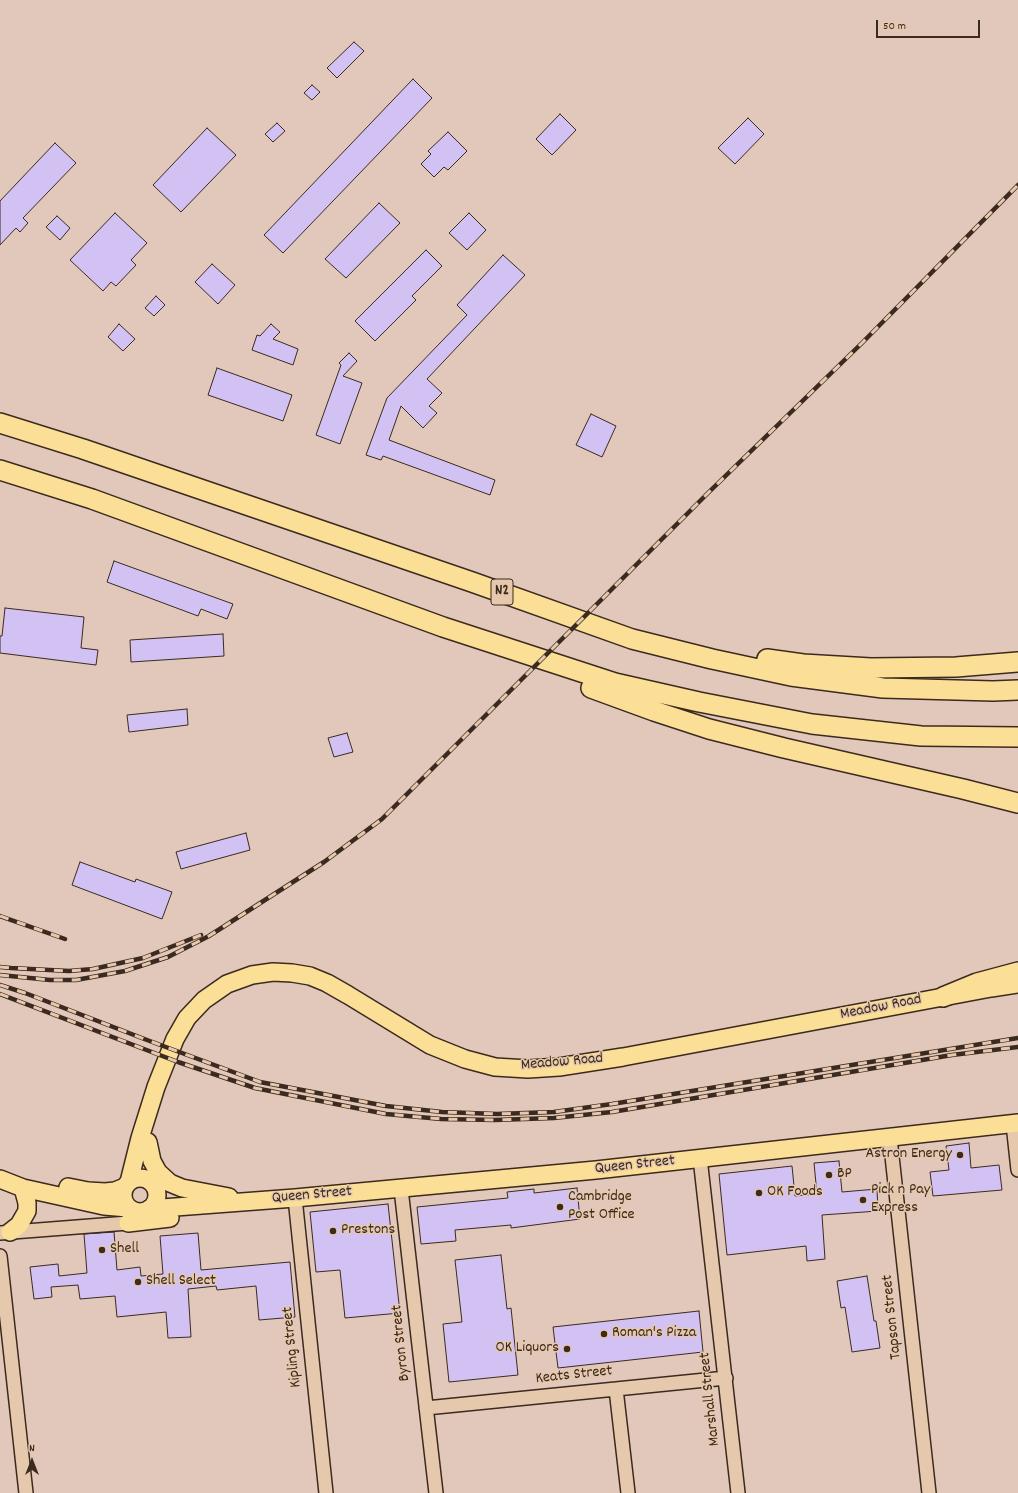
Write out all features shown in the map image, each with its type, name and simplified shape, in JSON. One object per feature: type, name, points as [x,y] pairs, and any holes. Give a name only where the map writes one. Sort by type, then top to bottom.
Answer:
[{"type":"highway","name":"N2","points":[[0,423],[83,448],[472,582],[632,639],[712,659],[791,676],[883,688],[993,692],[1018,690]]},
{"type":"highway","points":[[0,470],[92,499],[443,627],[615,683],[699,702],[812,724],[921,736],[1018,737]]},
{"type":"highway","points":[[472,582],[629,630],[736,654],[803,664],[871,668],[956,667],[1018,662]]},
{"type":"highway","points":[[443,627],[592,689],[654,712],[710,729],[784,748],[964,789],[1018,803]]},
{"type":"highway","points":[[943,997],[977,983],[1018,972]]},
{"type":"main road","name":"Meadow Road","points":[[142,1146],[150,1183],[156,1195],[153,1206],[130,1202],[149,1109],[166,1059],[175,1038],[187,1018],[204,1000],[227,984],[252,975],[273,972],[310,976],[327,983],[348,995],[430,1045],[472,1061],[495,1067],[528,1069],[623,1057],[1018,984]]},
{"type":"main road","name":"Queen Street","points":[[150,1183],[165,1194],[178,1198],[218,1202],[251,1201],[402,1189],[596,1170],[1016,1124]]},
{"type":"main road","points":[[45,1182],[105,1186],[115,1183],[125,1173],[142,1146],[158,1172],[170,1183],[182,1188],[251,1201]]},
{"type":"main road","points":[[0,1170],[45,1182],[88,1191],[114,1191],[130,1202]]},
{"type":"main road","points":[[0,1178],[24,1188],[104,1206],[130,1202],[223,1212],[237,1210],[251,1201]]},
{"type":"main road","points":[[130,1202],[134,1180],[140,1179],[150,1183]]},
{"type":"main road","points":[[5,1233],[19,1225],[27,1211],[24,1188]]},
{"type":"main road","name":"Queen Street","points":[[130,1202],[251,1201]]},
{"type":"street","points":[[1016,1124],[1018,1170]]},
{"type":"street","name":"Tapson Street","points":[[890,1138],[929,1493]]},
{"type":"street","name":"Marshall Street","points":[[700,1158],[738,1493]]},
{"type":"street","name":"Byron Street","points":[[402,1189],[436,1493]]},
{"type":"street","name":"Kipling Street","points":[[295,1198],[326,1493]]},
{"type":"street","points":[[68,1228],[96,1219],[130,1202]]},
{"type":"street","name":"Queen Street","points":[[5,1233],[68,1228],[130,1202]]},
{"type":"street","points":[[0,1256],[26,1493]]},
{"type":"street","name":"Keats Street","points":[[426,1408],[726,1378]]},
{"type":"street","points":[[616,1389],[628,1493]]},
{"type":"building","points":[[354,42],[364,51],[337,78],[327,68]]},
{"type":"building","points":[[413,79],[432,98],[283,253],[264,235]]},
{"type":"building","points":[[312,85],[320,92],[312,100],[304,93]]},
{"type":"building","points":[[560,114],[576,130],[552,155],[536,139]]},
{"type":"building","points":[[748,118],[764,134],[735,164],[718,148]]},
{"type":"building","points":[[277,123],[285,131],[273,142],[265,134]]},
{"type":"building","points":[[207,128],[236,155],[181,212],[153,185]]},
{"type":"building","points":[[448,132],[467,151],[448,170],[444,167],[434,177],[421,164],[431,154],[428,151]]},
{"type":"building","points":[[55,143],[76,163],[23,218],[28,223],[20,232],[16,228],[0,245],[0,201]]},
{"type":"building","points":[[379,203],[400,223],[346,278],[325,259]]},
{"type":"building","points":[[115,213],[147,243],[131,260],[136,265],[116,286],[111,282],[103,291],[70,260]]},
{"type":"building","points":[[469,213],[486,230],[467,250],[449,233]]},
{"type":"building","points":[[57,216],[70,228],[60,240],[46,227]]},
{"type":"building","points":[[426,250],[442,266],[412,296],[416,300],[375,341],[355,321]]},
{"type":"building","points":[[503,255],[525,275],[427,379],[442,393],[429,406],[437,413],[423,428],[401,406],[389,440],[495,480],[490,495],[383,456],[381,460],[366,455],[387,398],[467,315],[457,305]]},
{"type":"building","points":[[212,264],[235,285],[218,304],[195,282]]},
{"type":"building","points":[[156,296],[165,305],[154,316],[145,308]]},
{"type":"building","points":[[119,324],[135,339],[123,351],[108,337]]},
{"type":"building","points":[[271,324],[280,332],[273,339],[298,349],[293,365],[252,350],[257,335],[260,336]]},
{"type":"building","points":[[349,353],[357,361],[343,376],[362,383],[340,444],[316,435],[341,365],[339,363]]},
{"type":"building","points":[[217,368],[292,395],[283,421],[208,395]]},
{"type":"building","points":[[591,414],[616,426],[602,457],[576,445]]},
{"type":"building","points":[[114,561],[233,604],[227,619],[201,609],[198,616],[107,582]]},
{"type":"building","points":[[5,608],[84,617],[81,648],[98,650],[96,665],[0,653],[0,636],[2,636]]},
{"type":"building","points":[[223,634],[224,656],[131,662],[130,640]]},
{"type":"building","points":[[187,709],[188,725],[129,732],[127,715]]},
{"type":"building","points":[[347,733],[353,752],[334,757],[328,738]]},
{"type":"building","points":[[246,833],[250,850],[181,869],[176,852]]},
{"type":"building","points":[[80,862],[135,882],[136,879],[172,892],[162,919],[72,885]]},
{"type":"building","points":[[969,1143],[971,1168],[999,1165],[1002,1190],[933,1196],[930,1172],[949,1170],[946,1146]]},
{"type":"building","points":[[839,1161],[842,1192],[877,1189],[878,1211],[822,1215],[825,1259],[807,1261],[806,1246],[727,1255],[719,1174],[792,1166],[795,1196],[817,1194],[814,1163]]},
{"type":"building","points":[[577,1188],[580,1219],[511,1228],[511,1225],[455,1230],[456,1241],[421,1244],[417,1207],[508,1198],[507,1192],[534,1189],[534,1193]]},
{"type":"building","points":[[388,1204],[400,1313],[345,1318],[340,1270],[316,1272],[310,1212]]},
{"type":"building","points":[[114,1232],[117,1270],[140,1267],[141,1276],[163,1274],[160,1236],[198,1233],[201,1270],[290,1262],[295,1317],[259,1320],[256,1286],[217,1290],[216,1286],[188,1289],[191,1337],[168,1338],[166,1312],[117,1317],[115,1296],[80,1299],[78,1285],[51,1287],[52,1297],[34,1299],[30,1267],[58,1264],[59,1276],[87,1273],[84,1234]]},
{"type":"building","points":[[501,1255],[507,1309],[511,1308],[518,1375],[449,1382],[443,1324],[462,1322],[455,1260]]},
{"type":"building","points":[[867,1276],[880,1348],[852,1352],[845,1307],[841,1308],[837,1281]]},
{"type":"building","points":[[699,1311],[703,1352],[558,1368],[553,1327]]},
{"type":"railway","points":[[0,975],[50,980],[76,980],[125,971],[168,957],[209,936],[324,862],[382,819],[709,492],[862,343],[1018,185]]},
{"type":"railway","points":[[0,916],[65,939]]},
{"type":"railway","points":[[0,967],[69,971],[93,969],[143,958],[201,935]]},
{"type":"railway","points":[[0,985],[25,993],[260,1082],[386,1106],[442,1112],[497,1114],[554,1112],[612,1104],[1018,1038]]},
{"type":"railway","points":[[0,994],[178,1062],[255,1088],[386,1114],[441,1119],[495,1120],[554,1118],[612,1112],[952,1055],[1018,1047]]},
{"type":"place","name":"Astron Energy","points":[[960,1155]]},
{"type":"place","name":"BP","points":[[829,1175]]},
{"type":"place","name":"OK Foods","points":[[759,1193]]},
{"type":"place","name":"Pick n Pay Express","points":[[863,1200]]},
{"type":"place","name":"Cambridge Post Office","points":[[560,1207]]},
{"type":"place","name":"Prestons","points":[[333,1231]]},
{"type":"place","name":"Shell","points":[[102,1250]]},
{"type":"place","name":"Shell Select","points":[[138,1282]]},
{"type":"place","name":"Roman's Pizza","points":[[604,1334]]},
{"type":"place","name":"OK Liquors","points":[[567,1349]]}]
